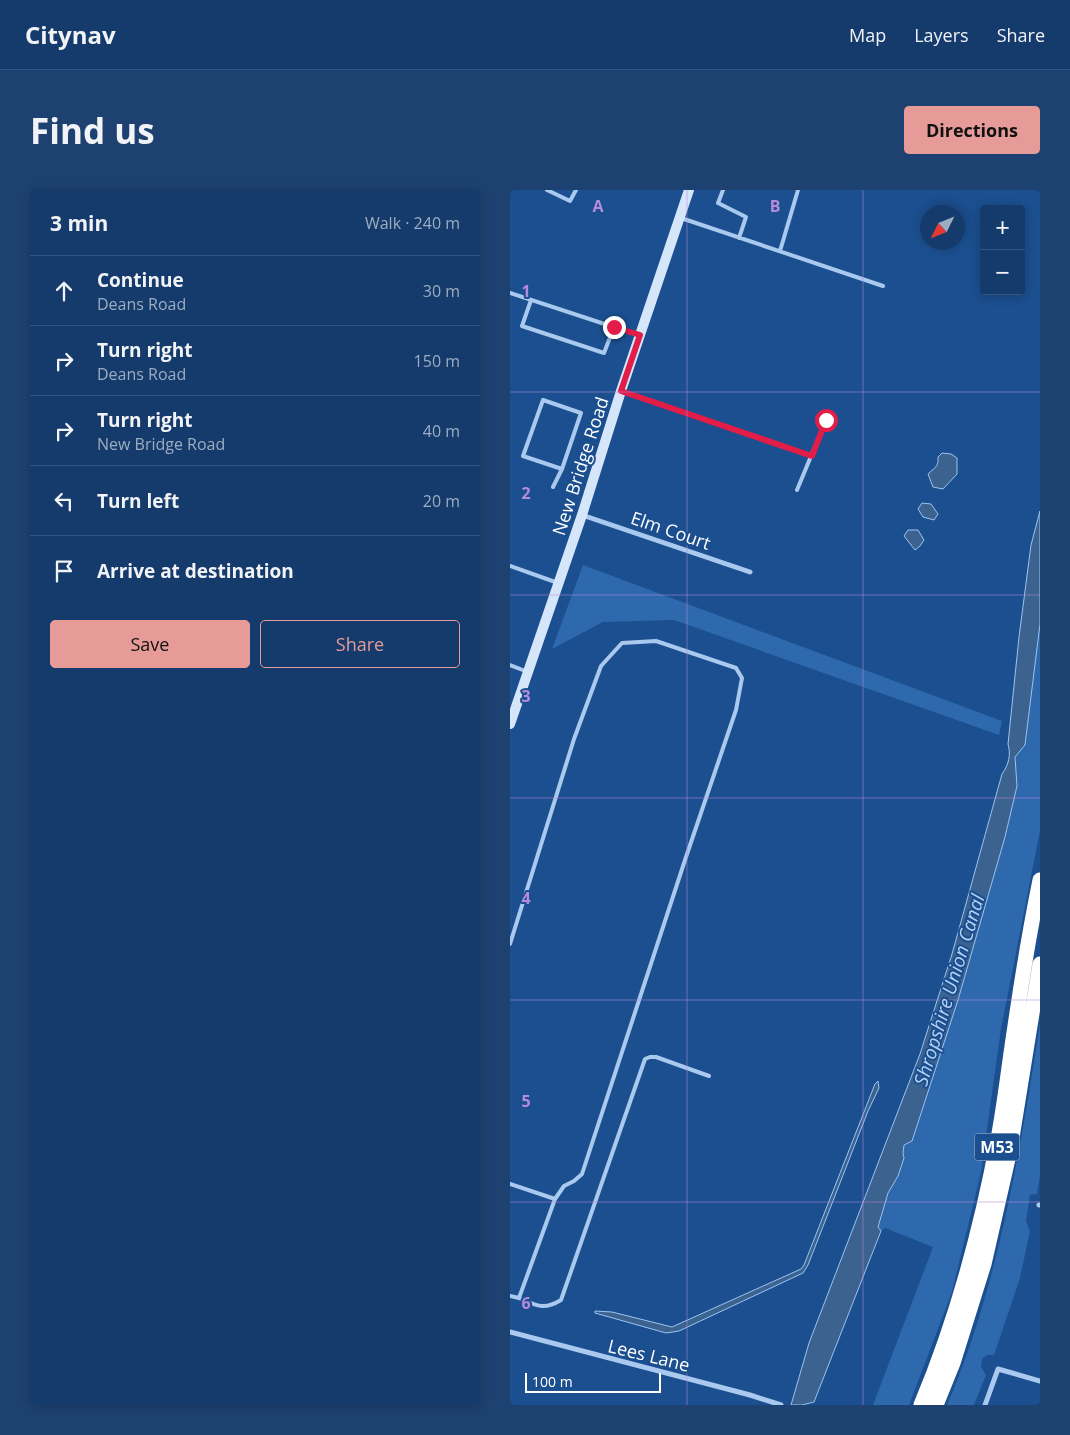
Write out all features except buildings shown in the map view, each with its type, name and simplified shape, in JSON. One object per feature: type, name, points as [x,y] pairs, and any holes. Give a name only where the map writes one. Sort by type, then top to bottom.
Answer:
[{"type":"highway","name":"M53","points":[[921,1405],[940,1359],[958,1303],[971,1260],[987,1193],[998,1138],[1021,986],[1040,880]]},
{"type":"highway","name":"M53","points":[[936,1405],[953,1363],[984,1264],[1010,1150],[1040,964]]},
{"type":"street","name":"New Bridge Road","points":[[510,724],[582,515],[621,391],[689,190]]},
{"type":"street","name":"Elm Court","points":[[582,515],[750,572]]},
{"type":"street","name":"Lees Lane","points":[[510,1332],[780,1405]]},
{"type":"street","points":[[985,1405],[998,1369],[1040,1381]]},
{"type":"lane","points":[[547,190],[570,201],[576,190]]},
{"type":"lane","points":[[722,190],[718,203],[746,217],[739,238]]},
{"type":"lane","points":[[780,251],[798,190]]},
{"type":"lane","points":[[679,217],[883,286]]},
{"type":"lane","points":[[510,293],[640,335]]},
{"type":"lane","points":[[531,300],[522,326],[604,354],[614,327]]},
{"type":"lane","points":[[621,391],[812,456]]},
{"type":"lane","points":[[553,487],[562,469],[581,413],[543,400],[523,456],[562,469]]},
{"type":"lane","points":[[797,490],[826,420]]},
{"type":"lane","points":[[510,566],[558,583]]},
{"type":"lane","points":[[510,944],[574,739],[601,666],[622,643],[656,640],[736,668],[742,678],[736,710],[582,1174],[564,1186],[555,1199],[519,1298]]},
{"type":"lane","points":[[510,665],[528,672]]},
{"type":"lane","points":[[510,1296],[543,1307],[551,1306],[561,1300],[645,1060],[650,1057],[656,1057],[709,1076]]},
{"type":"lane","points":[[510,1184],[555,1199]]},
{"type":"shaded area","points":[[583,565],[1002,721],[999,735],[674,620],[603,622],[552,649]]},
{"type":"shaded area","points":[[1040,624],[1040,831],[1001,1029],[981,1172],[952,1292],[909,1405],[873,1405],[933,1247],[885,1228],[881,1231],[878,1227],[888,1193],[898,1176],[904,1145],[912,1141],[958,1000],[1005,837],[1017,786],[1015,757],[1025,745]]},
{"type":"shaded area","points":[[1040,1024],[1040,1176],[1037,1194],[1030,1195],[1026,1221],[1030,1231],[1020,1278],[994,1355],[987,1355],[982,1359],[981,1367],[986,1375],[974,1405],[947,1405],[965,1360],[994,1266],[1015,1169]]},
{"type":"water","points":[[942,453],[951,454],[957,458],[957,474],[943,489],[933,487],[928,474],[937,465],[938,457]]},
{"type":"water","points":[[922,503],[931,504],[938,514],[934,520],[923,517],[918,509]]},
{"type":"water","name":"Shropshire Union Canal","points":[[1040,511],[1040,624],[1025,745],[1015,757],[1017,786],[1005,837],[958,1000],[912,1141],[904,1145],[904,1158],[898,1176],[888,1193],[878,1227],[881,1231],[814,1402],[791,1405],[809,1343],[920,1054],[952,954],[1002,774],[1008,763],[1008,744],[1019,637],[1031,545]]},
{"type":"water","points":[[908,530],[918,530],[924,540],[915,550],[904,536]]},
{"type":"water","points":[[878,1081],[879,1088],[868,1111],[808,1265],[803,1273],[679,1331],[666,1333],[595,1313],[595,1311],[612,1312],[672,1327],[801,1269],[875,1084]]},
{"type":"route","points":[[614,327],[640,335],[621,391],[812,456],[826,420]]}]
